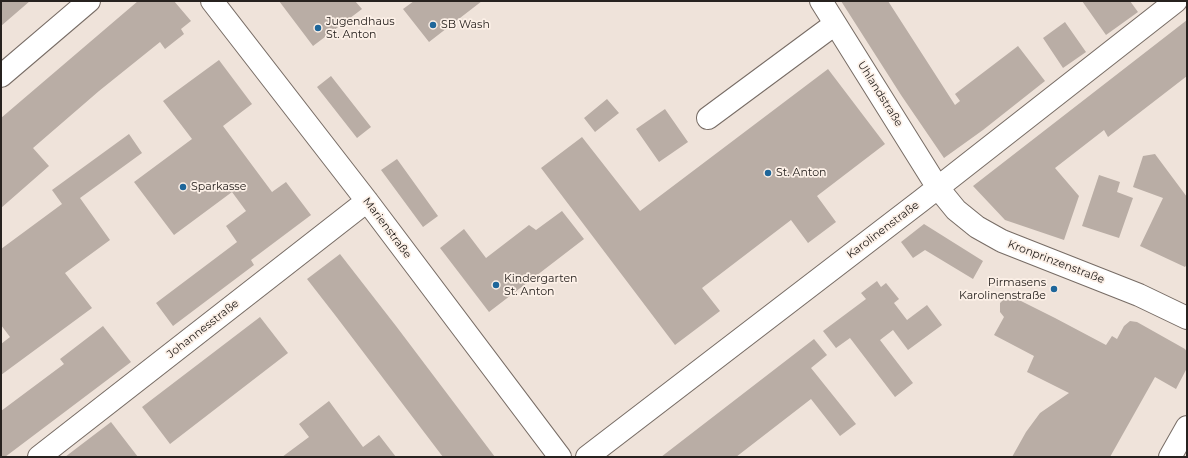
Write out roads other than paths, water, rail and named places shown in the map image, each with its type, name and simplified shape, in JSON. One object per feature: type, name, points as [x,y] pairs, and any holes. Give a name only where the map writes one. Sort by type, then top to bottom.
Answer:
[{"type":"street","points":[[1,76],[89,1]]},
{"type":"street","name":"Marienstraße","points":[[212,1],[367,201],[560,457]]},
{"type":"street","name":"Uhlandstraße","points":[[821,1],[938,188]]},
{"type":"street","name":"Karolinenstraße","points":[[587,457],[938,188],[1163,5]]},
{"type":"street","points":[[708,118],[835,24]]},
{"type":"street","name":"Kronprinzenstraße","points":[[938,188],[956,210],[977,227],[1002,241],[1139,295],[1187,318]]},
{"type":"street","name":"Johannesstraße","points":[[39,457],[367,201]]},
{"type":"street","points":[[1170,457],[1187,427]]},
{"type":"place","name":"SB Wash","points":[[433,25]]},
{"type":"place","name":"Jugendhaus St. Anton","points":[[318,28]]},
{"type":"place","name":"St. Anton","points":[[768,173]]},
{"type":"place","name":"Sparkasse","points":[[183,187]]},
{"type":"place","name":"Kindergarten St. Anton","points":[[496,285]]},
{"type":"place","name":"Pirmasens Karolinenstraße","points":[[1054,289]]}]
